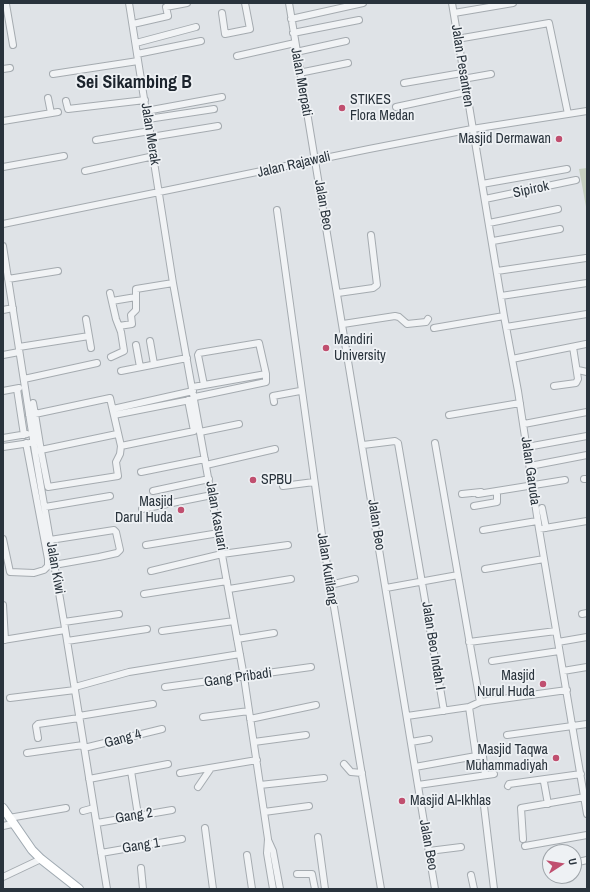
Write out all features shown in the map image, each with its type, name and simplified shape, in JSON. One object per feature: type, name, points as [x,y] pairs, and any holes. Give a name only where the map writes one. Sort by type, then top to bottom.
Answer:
[{"type":"main road","points":[[3,808],[11,821],[41,859],[79,889]]},
{"type":"street","name":"Jalan Merak","points":[[129,3],[151,134],[159,194]]},
{"type":"street","points":[[133,24],[168,16],[166,7],[187,3]]},
{"type":"street","points":[[222,13],[225,34],[250,29],[245,3]]},
{"type":"street","name":"Jalan Merpati","points":[[289,3],[299,73],[315,161]]},
{"type":"street","points":[[291,19],[362,3]]},
{"type":"street","name":"Jalan Pesantren","points":[[452,3],[472,129]]},
{"type":"street","points":[[454,13],[513,3]]},
{"type":"street","points":[[7,4],[13,46]]},
{"type":"street","points":[[293,33],[359,20]]},
{"type":"street","points":[[457,39],[549,23],[568,114]]},
{"type":"street","points":[[136,43],[196,27]]},
{"type":"street","points":[[137,54],[201,41]]},
{"type":"street","points":[[296,52],[346,41]]},
{"type":"street","points":[[237,56],[295,43]]},
{"type":"street","points":[[52,74],[138,61]]},
{"type":"street","points":[[299,73],[348,63]]},
{"type":"street","points":[[3,69],[10,68]]},
{"type":"street","points":[[404,83],[491,74]]},
{"type":"street","points":[[396,107],[466,92]]},
{"type":"street","points":[[146,111],[222,97]]},
{"type":"street","points":[[48,98],[51,113]]},
{"type":"street","points":[[66,101],[68,109],[145,100]]},
{"type":"street","points":[[148,118],[214,109]]},
{"type":"street","name":"Jalan Rajawali","points":[[3,224],[159,194],[472,129],[587,111]]},
{"type":"street","points":[[3,121],[58,112]]},
{"type":"street","points":[[96,140],[218,126]]},
{"type":"street","name":"Jalan Garuda","points":[[472,129],[524,424],[532,484],[559,651],[567,690],[580,772],[585,785],[587,814]]},
{"type":"street","points":[[3,167],[64,156]]},
{"type":"street","points":[[85,171],[154,156]]},
{"type":"street","name":"Jalan Beo","points":[[315,161],[436,889]]},
{"type":"street","points":[[482,184],[567,169]]},
{"type":"street","name":"Sipirok","points":[[485,199],[576,180]]},
{"type":"street","name":"Jalan Kasuari","points":[[159,194],[173,283],[244,677],[268,838],[273,851],[280,889]]},
{"type":"street","points":[[489,223],[558,209]]},
{"type":"street","name":"Jalan Kutilang","points":[[277,210],[300,391],[314,482],[330,585],[382,888]]},
{"type":"street","points":[[492,241],[560,229]]},
{"type":"street","points":[[338,293],[373,288],[377,285],[371,235]]},
{"type":"street","name":"Jalan Kiwi","points":[[3,246],[25,387],[32,415],[33,442],[38,451],[50,540],[107,889]]},
{"type":"street","points":[[497,271],[586,258]]},
{"type":"street","points":[[8,279],[58,272]]},
{"type":"street","points":[[119,326],[132,324],[131,315],[136,310],[136,289],[173,283]]},
{"type":"street","points":[[501,296],[587,283]]},
{"type":"street","points":[[110,293],[124,352],[111,357]]},
{"type":"street","points":[[112,301],[136,296]]},
{"type":"street","points":[[3,310],[13,308]]},
{"type":"street","points":[[506,327],[587,314]]},
{"type":"street","points":[[343,324],[395,316],[399,317],[406,324],[426,322],[428,319]]},
{"type":"street","points":[[434,328],[504,316]]},
{"type":"street","points":[[86,319],[91,348]]},
{"type":"street","points":[[3,355],[19,350],[89,336]]},
{"type":"street","points":[[150,341],[154,364]]},
{"type":"street","points":[[113,412],[193,395],[264,384],[267,380],[258,342],[200,352],[198,355],[204,385]]},
{"type":"street","points":[[512,359],[586,344]]},
{"type":"street","points":[[136,345],[140,367]]},
{"type":"street","points":[[554,386],[576,383],[578,379],[578,370],[573,347]]},
{"type":"street","points":[[121,371],[187,358]]},
{"type":"street","points":[[24,378],[97,363]]},
{"type":"street","points":[[578,370],[587,372]]},
{"type":"street","points":[[113,412],[193,395],[204,385],[266,374]]},
{"type":"street","points":[[3,391],[25,387]]},
{"type":"street","points":[[17,389],[24,435]]},
{"type":"street","points":[[274,402],[273,396],[300,391]]},
{"type":"street","points":[[121,446],[194,431],[193,395]]},
{"type":"street","points":[[32,415],[110,398],[117,434],[121,446],[120,454],[116,462],[118,476],[51,488],[47,485],[38,451],[32,415],[33,403]]},
{"type":"street","points":[[449,415],[520,403]]},
{"type":"street","points":[[524,424],[587,412]]},
{"type":"street","points":[[200,432],[239,424]]},
{"type":"street","points":[[3,438],[32,434]]},
{"type":"street","points":[[38,451],[117,434]]},
{"type":"street","points":[[527,446],[587,436]]},
{"type":"street","name":"Jalan Beo Indah I","points":[[363,445],[395,441],[398,443],[423,581],[444,711]]},
{"type":"street","points":[[3,447],[33,442]]},
{"type":"street","points":[[435,442],[480,702]]},
{"type":"street","points":[[3,539],[10,572],[20,574],[34,573],[44,570],[48,566],[48,559],[26,443]]},
{"type":"street","points":[[141,472],[275,449]]},
{"type":"street","points":[[530,466],[587,455]]},
{"type":"street","points":[[153,491],[209,479]]},
{"type":"street","points":[[462,494],[565,480]]},
{"type":"street","points":[[283,486],[314,482]]},
{"type":"street","points":[[478,494],[532,484]]},
{"type":"street","points":[[474,506],[497,502],[497,491]]},
{"type":"street","points":[[142,509],[212,494]]},
{"type":"street","points":[[45,507],[110,496]]},
{"type":"street","points":[[542,508],[546,528]]},
{"type":"street","points":[[483,530],[538,521]]},
{"type":"street","points":[[539,529],[587,521]]},
{"type":"street","points":[[50,540],[114,530],[116,532],[120,550],[117,553],[54,565]]},
{"type":"street","points":[[146,545],[219,533]]},
{"type":"street","points":[[151,571],[222,554],[288,545]]},
{"type":"street","points":[[484,569],[544,559]]},
{"type":"street","points":[[386,588],[458,575]]},
{"type":"street","points":[[229,590],[291,579]]},
{"type":"street","points":[[330,585],[356,579]]},
{"type":"street","points":[[144,594],[227,581]]},
{"type":"street","points":[[3,605],[4,640],[65,630]]},
{"type":"street","points":[[64,622],[119,614]]},
{"type":"street","points":[[162,632],[234,621]]},
{"type":"street","points":[[67,641],[147,629]]},
{"type":"street","points":[[469,642],[556,631]]},
{"type":"street","points":[[237,639],[274,633]]},
{"type":"street","points":[[558,642],[587,638]]},
{"type":"street","points":[[492,661],[559,651]]},
{"type":"street","points":[[10,698],[75,689],[129,672],[240,654]]},
{"type":"street","name":"Gang Pribadi","points":[[165,687],[311,667]]},
{"type":"street","points":[[563,671],[587,668]]},
{"type":"street","points":[[407,716],[469,707],[480,702],[567,690]]},
{"type":"street","points":[[38,738],[36,726],[38,724],[153,704]]},
{"type":"street","points":[[250,719],[316,705]]},
{"type":"street","points":[[469,707],[476,756]]},
{"type":"street","points":[[203,717],[249,710]]},
{"type":"street","points":[[507,735],[587,724]]},
{"type":"street","name":"Gang 4","points":[[28,753],[83,747],[162,729]]},
{"type":"street","points":[[254,742],[306,735]]},
{"type":"street","points":[[411,742],[429,739]]},
{"type":"street","points":[[415,767],[483,756],[485,775]]},
{"type":"street","points":[[180,772],[257,760]]},
{"type":"street","points":[[89,779],[168,764]]},
{"type":"street","points":[[344,764],[351,772],[362,773]]},
{"type":"street","points":[[198,787],[211,768]]},
{"type":"street","points":[[508,786],[510,784],[580,772],[587,768]]},
{"type":"street","points":[[131,771],[138,816]]},
{"type":"street","points":[[418,785],[494,774]]},
{"type":"street","points":[[260,785],[324,778]]},
{"type":"street","points":[[544,782],[548,804]]},
{"type":"street","points":[[585,797],[521,808],[524,842],[587,835]]},
{"type":"street","points":[[264,812],[309,806]]},
{"type":"street","points":[[484,806],[494,889]]},
{"type":"street","points":[[3,826],[11,821],[66,808]]},
{"type":"street","points":[[83,811],[94,808]]},
{"type":"street","name":"Gang 2","points":[[97,823],[172,810]]},
{"type":"street","points":[[205,828],[213,889]]},
{"type":"street","points":[[318,837],[325,889]]},
{"type":"street","name":"Jalan Kasuari","points":[[268,838],[267,853],[273,889]]},
{"type":"street","name":"Gang 1","points":[[101,853],[182,839]]},
{"type":"street","points":[[429,851],[461,847]]},
{"type":"street","points":[[247,854],[252,889]]},
{"type":"street","points":[[3,878],[41,859]]},
{"type":"street","points":[[141,868],[143,889]]},
{"type":"street","points":[[297,874],[312,874],[315,889]]},
{"type":"street","points":[[471,875],[474,889]]},
{"type":"green space","points":[[587,168],[587,212],[579,169]]},
{"type":"place","name":"STIKES Flora Medan","points":[[342,108]]},
{"type":"place","name":"Masjid Dermawan","points":[[559,139]]},
{"type":"place","name":"Mandiri University","points":[[326,348]]},
{"type":"place","name":"SPBU","points":[[253,480]]},
{"type":"place","name":"Masjid Darul Huda","points":[[181,510]]},
{"type":"place","name":"Masjid Nurul Huda","points":[[543,684]]},
{"type":"place","name":"Masjid Taqwa Muhammadiyah","points":[[556,758]]},
{"type":"place","name":"Masjid Al-Ikhlas","points":[[402,801]]},
{"type":"district","name":"Sei Sikambing B","points":[[134,83]]}]
